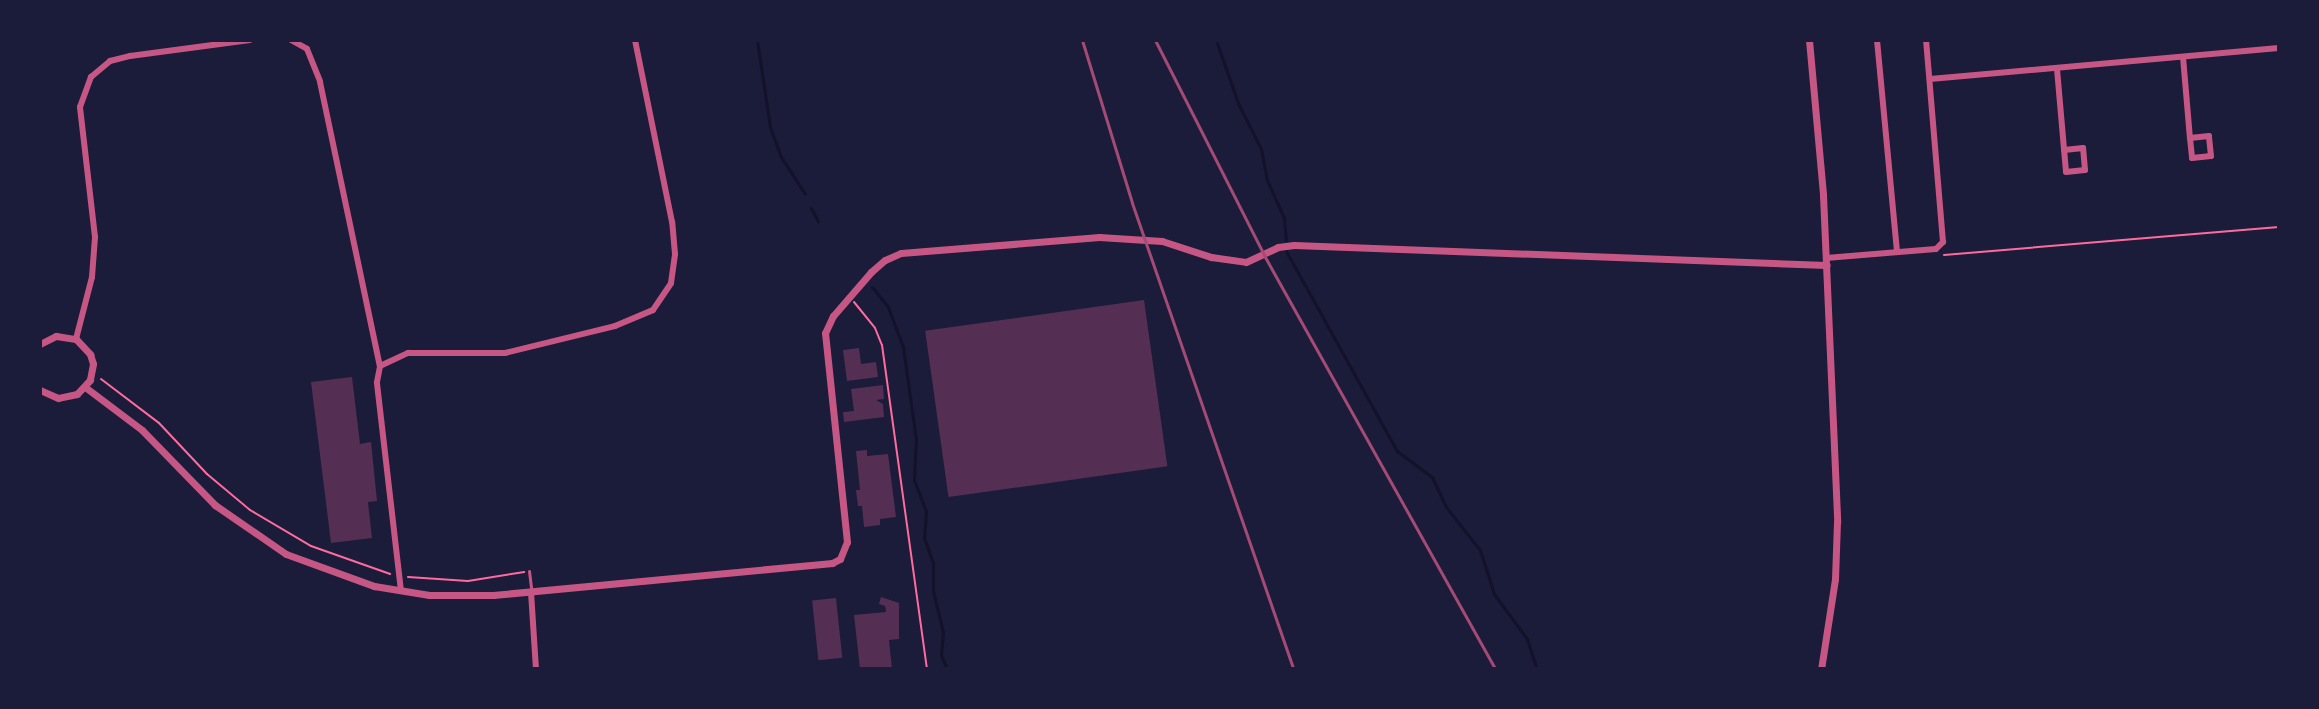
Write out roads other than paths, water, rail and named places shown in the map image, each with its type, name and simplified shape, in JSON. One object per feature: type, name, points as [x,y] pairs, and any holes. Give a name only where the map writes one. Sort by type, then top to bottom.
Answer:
[{"type":"street","points":[[76,339],[92,277],[95,237],[80,107],[91,77],[110,61],[250,40]]},
{"type":"street","points":[[291,40],[307,49],[320,82],[380,366],[377,382],[401,591]]},
{"type":"street","points":[[380,366],[408,353],[495,354],[520,350],[638,319],[653,310],[664,297],[674,271],[674,237],[635,40]]},
{"type":"street","points":[[1809,40],[1827,262],[1837,522],[1835,579],[1821,669]]},
{"type":"street","points":[[1877,40],[1897,252]]},
{"type":"street","points":[[85,387],[142,430],[197,489],[263,540],[343,577],[401,591],[457,597],[832,563],[840,559],[847,542],[824,343],[828,325],[849,297],[894,255],[1079,238],[1162,241],[1211,257],[1246,262],[1278,247],[1294,245],[1827,262],[1936,249],[1944,238],[1926,40]]},
{"type":"street","points":[[1930,79],[2279,48]]},
{"type":"street","points":[[2183,57],[2190,138],[2192,158],[2211,156],[2209,136],[2190,138]]},
{"type":"street","points":[[2057,69],[2064,150],[2066,172],[2085,170],[2083,148],[2064,150]]},
{"type":"street","points":[[40,344],[56,336],[76,339],[90,354],[93,364],[85,387],[77,394],[58,398],[40,390]]},
{"type":"street","points":[[531,592],[536,669]]},
{"type":"lane","points":[[529,571],[531,592]]},
{"type":"waterway","points":[[757,40],[770,127],[781,157],[805,194]]},
{"type":"waterway","points":[[1216,40],[1238,103],[1261,149],[1267,180],[1284,218],[1286,240]]},
{"type":"waterway","points":[[811,208],[818,221]]},
{"type":"waterway","points":[[1286,251],[1397,451],[1432,477],[1446,507],[1480,550],[1494,594],[1527,639],[1537,669]]},
{"type":"waterway","points":[[872,287],[888,307],[903,347],[916,439],[914,480],[926,511],[924,538],[933,563],[933,591],[943,632],[941,655],[947,669]]},
{"type":"railway","points":[[1082,40],[1132,203],[1293,669]]},
{"type":"railway","points":[[1155,40],[1265,257],[1495,669]]}]
